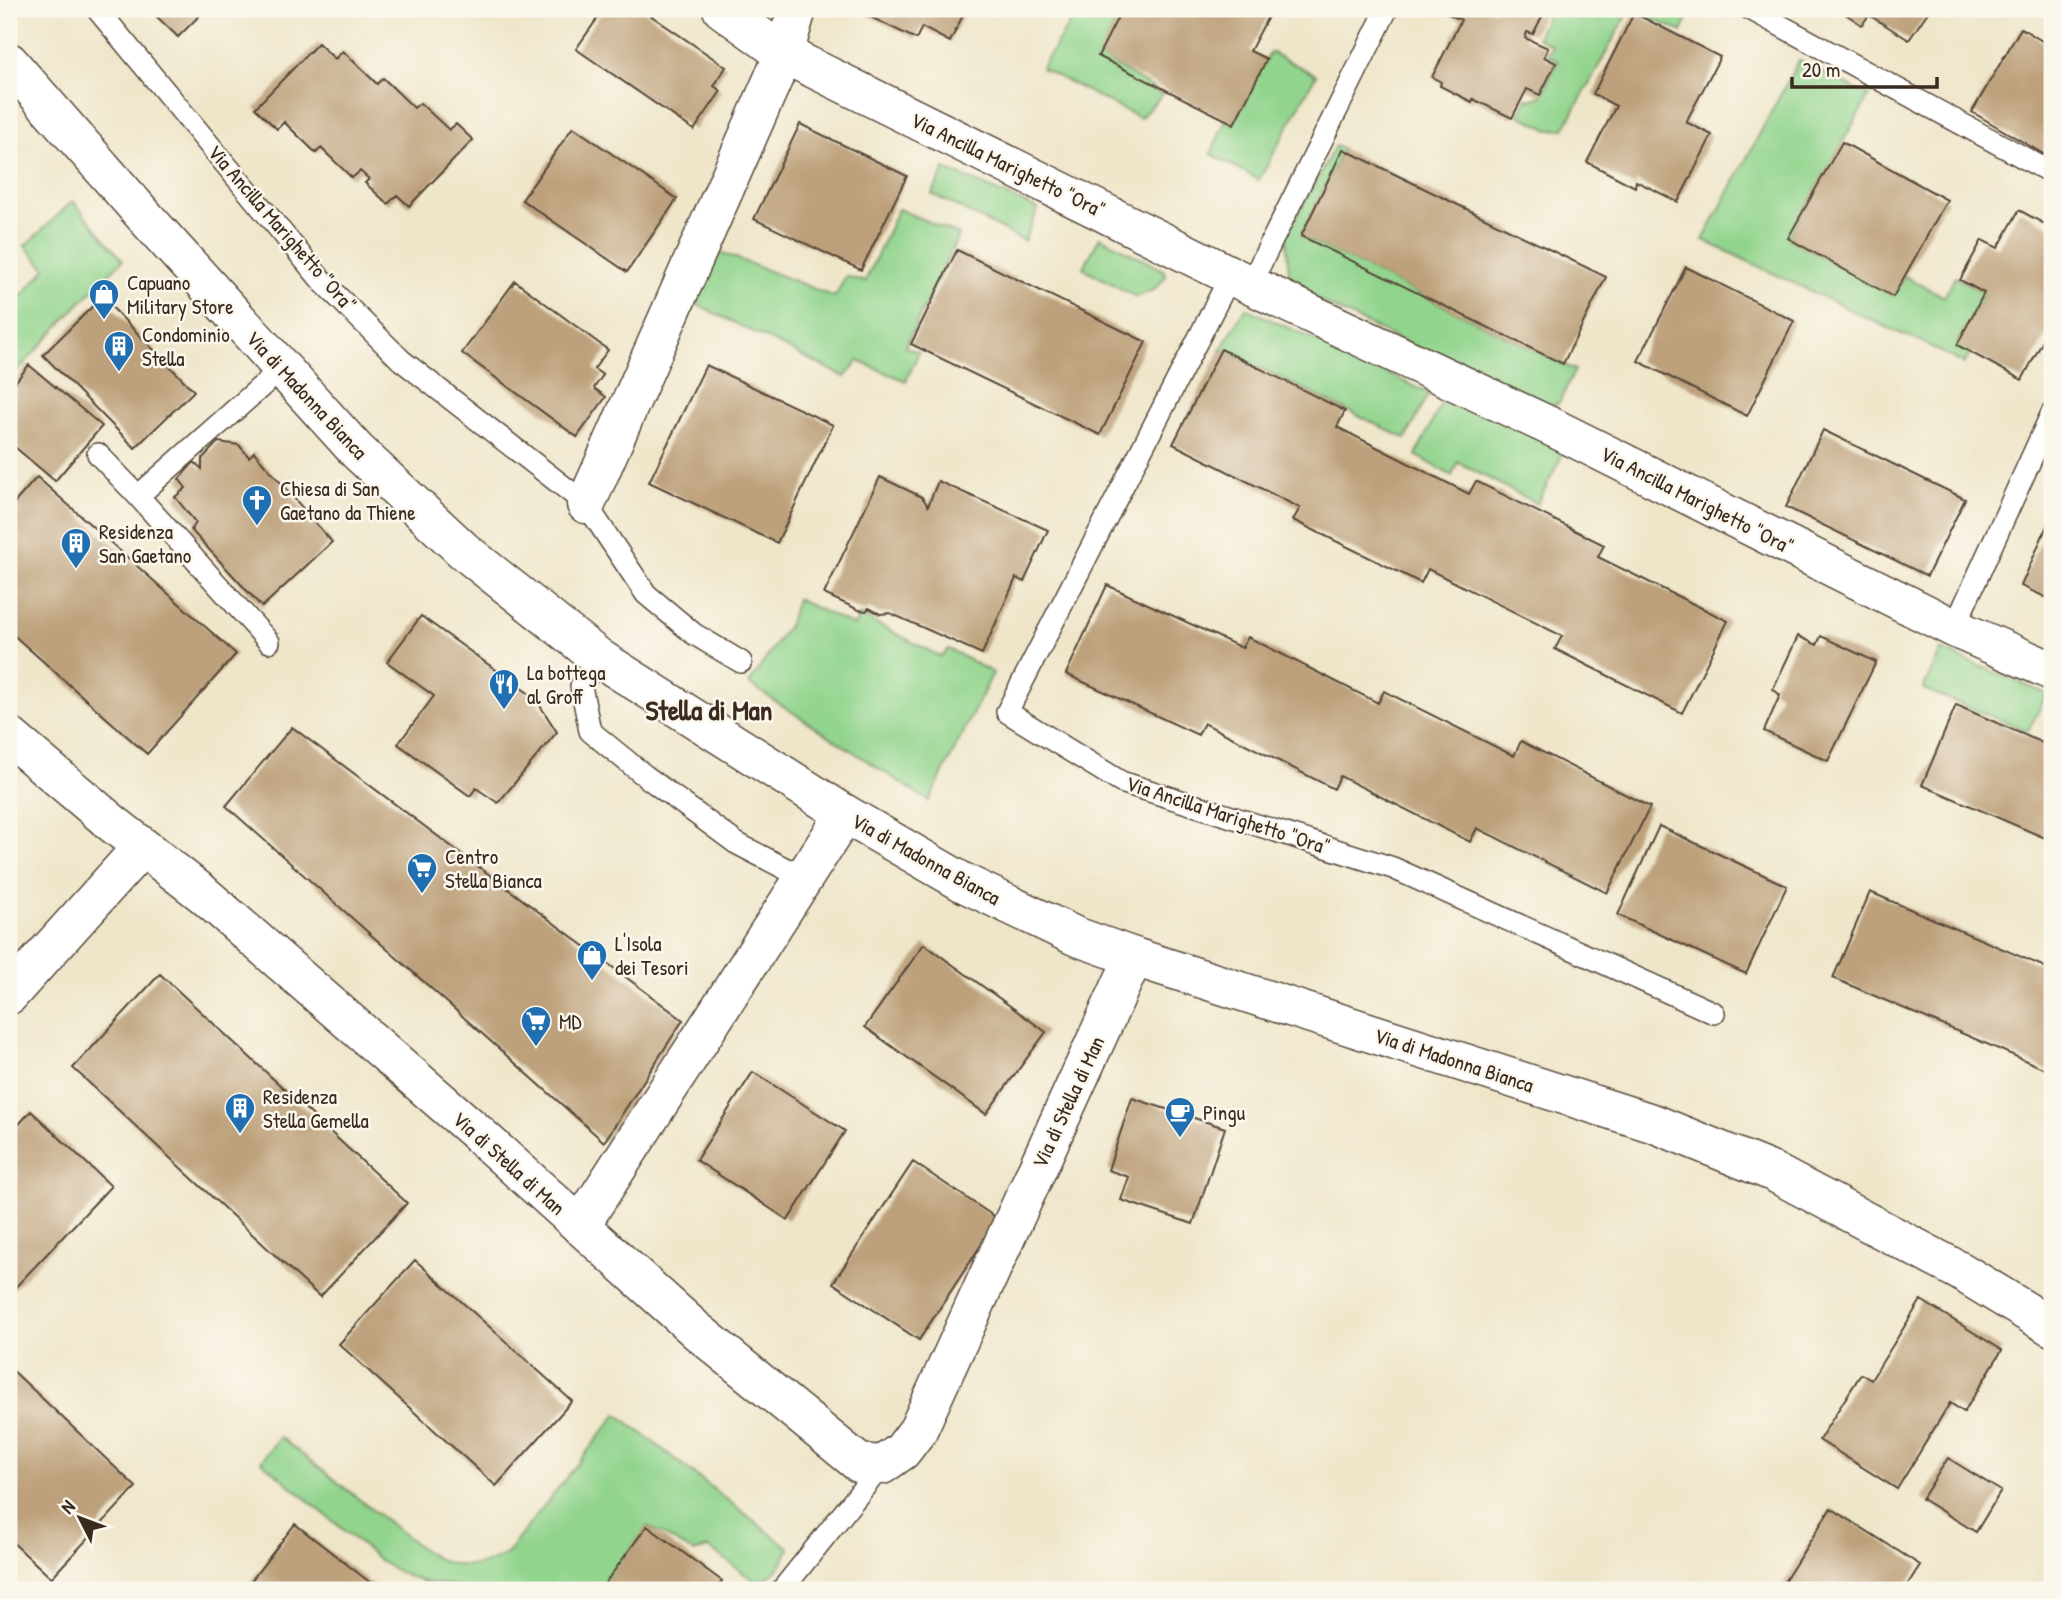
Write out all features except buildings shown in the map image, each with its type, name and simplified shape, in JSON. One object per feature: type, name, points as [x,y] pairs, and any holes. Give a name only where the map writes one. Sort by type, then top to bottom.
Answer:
[{"type":"street","name":"Via Ancilla Marighetto \"Ora\"","points":[[722,9],[784,54],[1240,280],[1556,429],[1954,628],[2052,671]]},
{"type":"street","points":[[586,504],[784,54],[797,9]]},
{"type":"street","name":"Via di Madonna Bianca","points":[[9,62],[97,164],[357,451],[464,551],[599,658],[845,814],[964,883],[1075,936],[1655,1124],[1773,1172],[1960,1271],[2052,1327]]},
{"type":"street","name":"Via di Stella di Man","points":[[9,736],[203,894],[475,1131],[696,1330],[859,1463],[882,1465],[902,1451],[918,1430],[1134,957]]},
{"type":"street","points":[[580,1226],[845,814]]},
{"type":"street","points":[[9,995],[142,847]]},
{"type":"lane","name":"Via Ancilla Marighetto \"Ora\"","points":[[97,9],[323,282],[401,360],[586,504],[646,594],[694,634],[741,662]]},
{"type":"lane","name":"Via Ancilla Marighetto \"Ora\"","points":[[1387,9],[1007,712],[1121,782],[1393,867],[1714,1013]]},
{"type":"lane","points":[[1750,9],[2052,173]]},
{"type":"lane","points":[[138,496],[281,369]]},
{"type":"lane","points":[[1954,628],[2052,413]]},
{"type":"lane","points":[[98,454],[269,642]]},
{"type":"lane","points":[[599,658],[581,686],[590,731],[736,844],[788,870],[811,868]]},
{"type":"lane","name":"Via di Stella di Man","points":[[782,1590],[882,1465]]},
{"type":"green space","points":[[1079,9],[1122,9],[1099,56],[1163,94],[1140,118],[1041,68]]},
{"type":"green space","points":[[1550,9],[1630,9],[1564,129],[1549,130],[1519,115],[1527,98],[1530,100],[1542,96],[1558,61],[1548,55],[1552,46],[1537,37]]},
{"type":"green space","points":[[1630,9],[1692,9],[1682,32]]},
{"type":"green space","points":[[1270,52],[1316,75],[1259,180],[1211,154],[1226,119],[1234,123]]},
{"type":"green space","points":[[1799,60],[1869,96],[1788,238],[1893,296],[1905,276],[1944,297],[1955,277],[1984,293],[1957,344],[1971,352],[1964,364],[1703,240]]},
{"type":"green space","points":[[1335,146],[1343,149],[1301,236],[1575,370],[1559,403],[1541,408],[1290,287],[1286,236]]},
{"type":"green space","points":[[945,169],[1038,209],[1024,241],[932,194]]},
{"type":"green space","points":[[73,201],[123,260],[9,380],[9,309],[46,269],[25,246]]},
{"type":"green space","points":[[898,209],[959,235],[905,347],[919,352],[906,381],[858,361],[845,377],[688,300],[710,248],[835,297],[846,276],[865,282]]},
{"type":"green space","points":[[1100,237],[1163,270],[1166,276],[1154,290],[1136,297],[1083,268]]},
{"type":"green space","points":[[1246,308],[1429,393],[1406,439],[1221,349]]},
{"type":"green space","points":[[1446,394],[1566,448],[1537,504],[1458,462],[1452,476],[1416,455]]},
{"type":"green space","points":[[797,599],[854,626],[860,615],[941,657],[949,649],[993,673],[929,801],[749,684],[789,624]]},
{"type":"green space","points":[[1941,650],[2047,694],[2028,731],[1923,689]]},
{"type":"green space","points":[[617,1414],[789,1548],[777,1569],[756,1582],[709,1548],[693,1552],[648,1526],[600,1590],[462,1590],[451,1585],[417,1580],[383,1563],[261,1461],[280,1437],[426,1552],[455,1565],[475,1565],[506,1554]]},
{"type":"place","name":"Capuano Military Store","points":[[104,321]]},
{"type":"place","name":"Condominio Stella","points":[[119,373]]},
{"type":"place","name":"Chiesa di San Gaetano da Thiene","points":[[257,527]]},
{"type":"place","name":"Residenza San Gaetano","points":[[76,570]]},
{"type":"place","name":"La bottega al Groff","points":[[504,711]]},
{"type":"place","name":"Centro Stella Bianca","points":[[422,895]]},
{"type":"place","name":"L'Isola dei Tesori","points":[[592,982]]},
{"type":"place","name":"MD","points":[[536,1048]]},
{"type":"place","name":"Residenza Stella Gemella","points":[[240,1135]]},
{"type":"place","name":"Pingu","points":[[1180,1139]]},
{"type":"district","name":"Stella di Man","points":[[709,710]]}]
